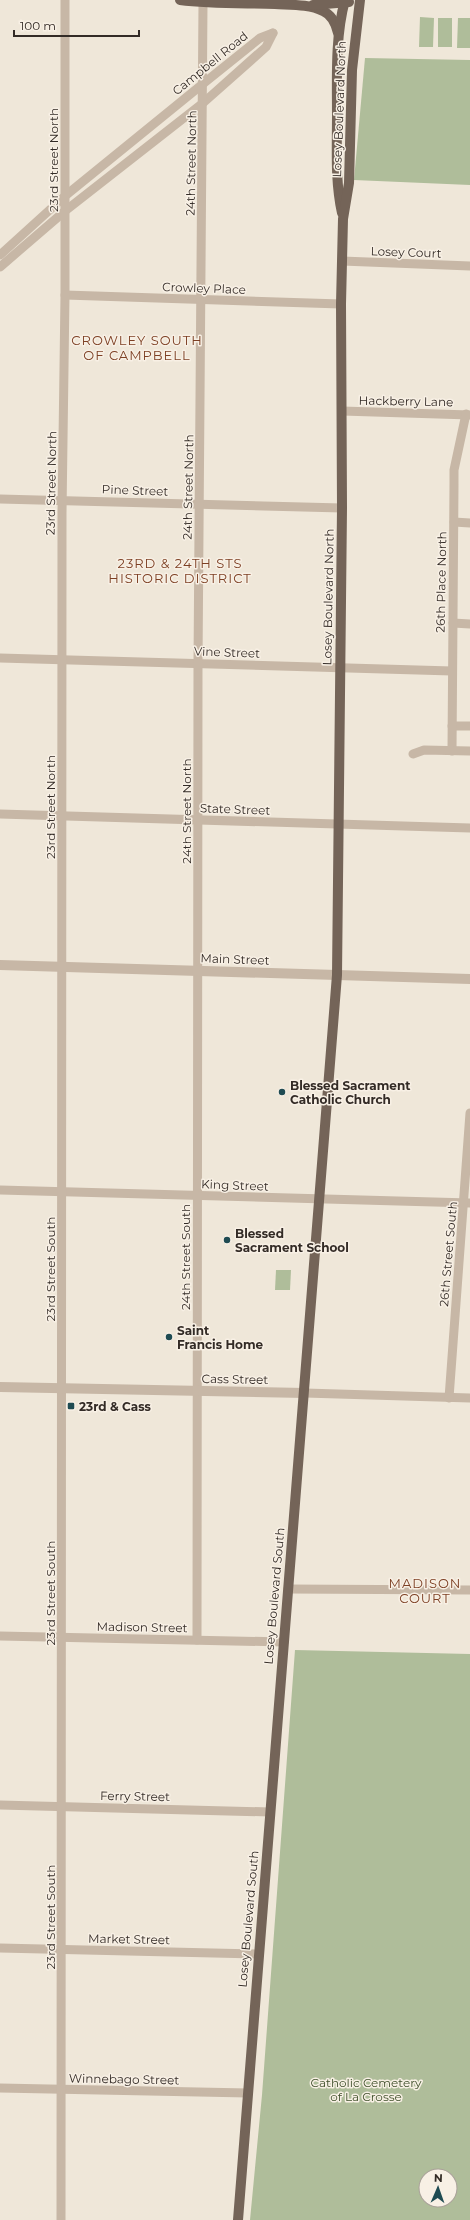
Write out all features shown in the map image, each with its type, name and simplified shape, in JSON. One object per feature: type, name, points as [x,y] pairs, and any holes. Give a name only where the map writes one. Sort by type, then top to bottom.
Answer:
[{"type":"main road","points":[[180,0],[203,3],[299,5],[356,0]]},
{"type":"main road","name":"Losey Boulevard North","points":[[337,975],[340,824],[342,261],[343,219],[348,188],[352,70],[360,0]]},
{"type":"main road","name":"Losey Boulevard North","points":[[343,219],[337,188],[337,81],[339,39],[344,2]]},
{"type":"main road","points":[[299,5],[317,9],[330,15],[336,25],[339,39]]},
{"type":"main road","name":"Losey Boulevard South","points":[[238,2220],[258,1954],[305,1393],[337,975]]},
{"type":"street","name":"23rd Street North","points":[[62,967],[62,500],[65,295],[64,0]]},
{"type":"street","name":"24th Street North","points":[[198,971],[198,663],[204,83],[203,3]]},
{"type":"street","name":"Campbell Road","points":[[0,255],[65,196],[204,83],[260,38],[273,34],[266,47],[203,103],[65,211],[0,267]]},
{"type":"street","name":"Losey Court","points":[[342,261],[470,266]]},
{"type":"street","name":"Crowley Place","points":[[65,295],[341,304]]},
{"type":"street","name":"Hackberry Lane","points":[[342,411],[468,414]]},
{"type":"street","name":"26th Place North","points":[[452,751],[454,470],[468,414]]},
{"type":"street","name":"Pine Street","points":[[0,499],[342,508]]},
{"type":"street","points":[[454,522],[470,523]]},
{"type":"street","points":[[453,623],[470,624]]},
{"type":"street","name":"Vine Street","points":[[0,658],[452,671]]},
{"type":"street","points":[[452,726],[470,726]]},
{"type":"street","points":[[413,754],[424,750],[470,751]]},
{"type":"street","name":"State Street","points":[[0,814],[470,828]]},
{"type":"street","name":"Main Street","points":[[0,965],[470,979]]},
{"type":"street","name":"23rd Street South","points":[[62,967],[62,2220]]},
{"type":"street","name":"24th Street South","points":[[197,1640],[198,971]]},
{"type":"street","name":"26th Street South","points":[[448,1398],[467,1203],[470,1112]]},
{"type":"street","name":"King Street","points":[[0,1190],[467,1203]]},
{"type":"street","name":"Cass Street","points":[[0,1387],[470,1398]]},
{"type":"street","points":[[288,1589],[470,1590]]},
{"type":"street","name":"Madison Street","points":[[0,1636],[284,1642]]},
{"type":"street","name":"Ferry Street","points":[[0,1805],[270,1812]]},
{"type":"street","name":"Market Street","points":[[0,1948],[258,1954]]},
{"type":"street","name":"Winnebago Street","points":[[0,2088],[248,2093]]},
{"type":"green space","points":[[420,17],[434,18],[433,47],[419,47]]},
{"type":"green space","points":[[438,18],[452,18],[452,47],[438,47]]},
{"type":"green space","points":[[458,18],[470,18],[470,48],[457,48]]},
{"type":"green space","points":[[365,58],[470,60],[470,185],[354,180]]},
{"type":"green space","points":[[276,1270],[291,1270],[290,1290],[275,1290]]},
{"type":"green space","name":"Catholic Cemetery of La Crosse","points":[[295,1650],[470,1654],[470,2220],[250,2220],[262,2095]]},
{"type":"place","name":"Blessed Sacrament Catholic Church","points":[[282,1092]]},
{"type":"place","name":"Blessed Sacrament School","points":[[227,1240]]},
{"type":"place","name":"Saint Francis Home","points":[[169,1337]]},
{"type":"place","name":"23rd & Cass","points":[[71,1406]]},
{"type":"district","name":"CROWLEY SOUTH OF CAMPBELL","points":[[137,348]]},
{"type":"district","name":"23RD & 24TH STS HISTORIC DISTRICT","points":[[180,570]]},
{"type":"district","name":"MADISON COURT","points":[[425,1590]]}]
